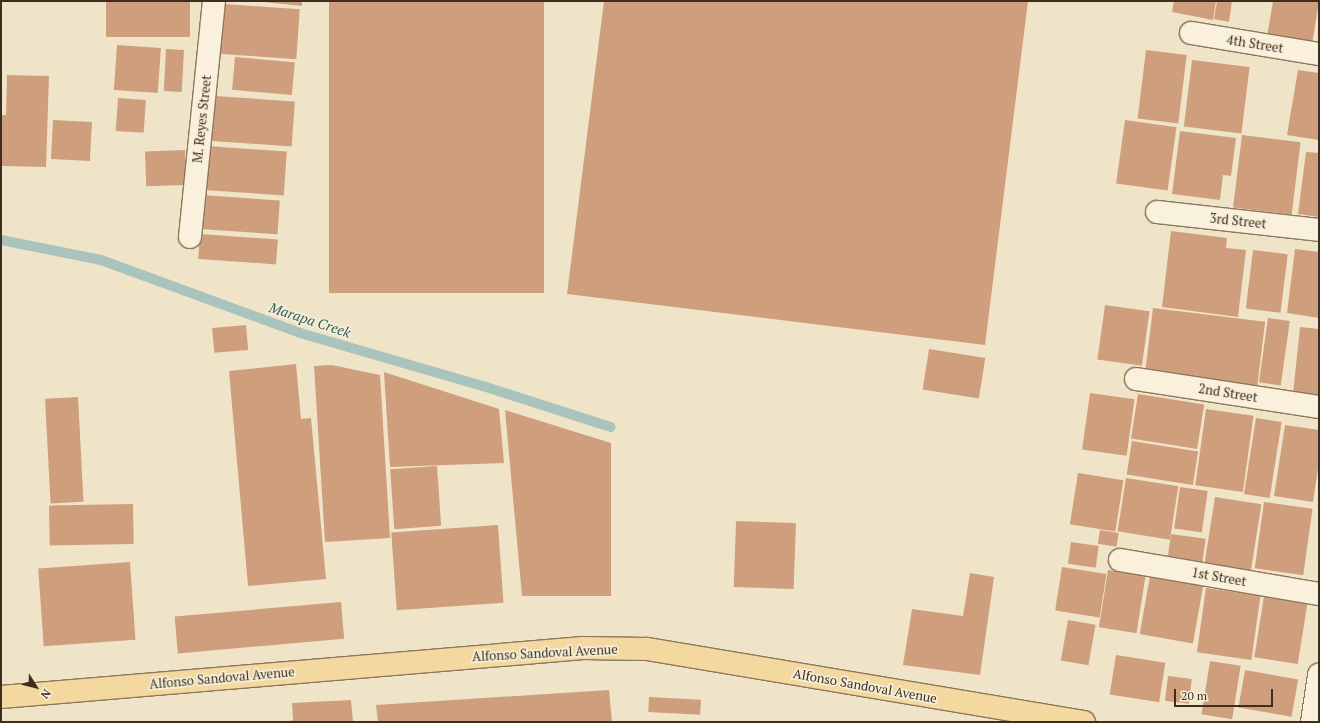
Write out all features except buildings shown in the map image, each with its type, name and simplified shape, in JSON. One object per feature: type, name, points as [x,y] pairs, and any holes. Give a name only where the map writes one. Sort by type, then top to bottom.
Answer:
[{"type":"main road","name":"Alfonso Sandoval Avenue","points":[[1,697],[583,648],[647,649],[1084,722]]},
{"type":"street","name":"M. Reyes Street","points":[[190,237],[214,1]]},
{"type":"street","name":"4th Street","points":[[1191,33],[1319,54]]},
{"type":"street","name":"3rd Street","points":[[1157,212],[1319,230]]},
{"type":"street","name":"2nd Street","points":[[1136,379],[1319,407]]},
{"type":"street","name":"1st Street","points":[[1120,560],[1319,594]]},
{"type":"street","points":[[1312,722],[1319,675]]},
{"type":"waterway","name":"Marapa Creek","points":[[1,240],[101,260],[300,333],[483,386],[611,427]]}]
